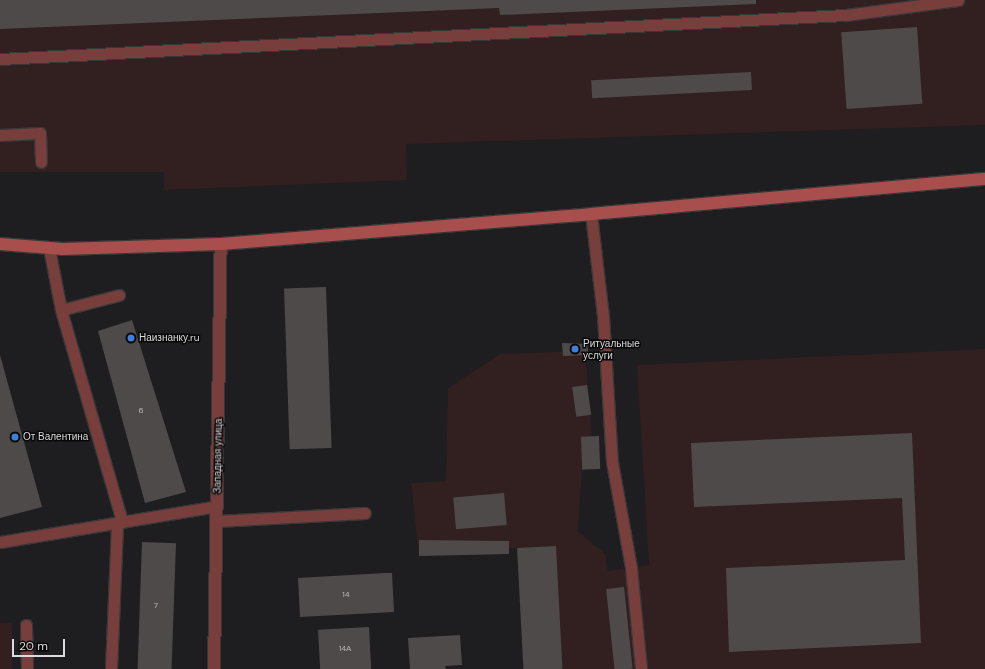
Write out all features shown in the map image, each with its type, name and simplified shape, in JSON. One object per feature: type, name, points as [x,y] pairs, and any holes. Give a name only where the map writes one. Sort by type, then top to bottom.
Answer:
[{"type":"main road","points":[[0,244],[49,248],[118,249],[221,244],[591,214],[985,178]]},
{"type":"street","name":"Западная улица","points":[[214,669],[221,244]]},
{"type":"lane","points":[[0,59],[838,16],[958,0]]},
{"type":"lane","points":[[0,135],[40,134],[41,162]]},
{"type":"lane","points":[[591,214],[603,316],[612,462],[631,568],[641,669]]},
{"type":"lane","points":[[49,248],[61,310],[120,523],[111,669]]},
{"type":"lane","points":[[61,310],[119,295]]},
{"type":"lane","points":[[0,542],[217,506]]},
{"type":"lane","points":[[217,521],[365,513]]},
{"type":"lane","points":[[26,624],[27,669]]},
{"type":"shaded area","points":[[0,0],[985,0],[985,125],[406,144],[407,180],[164,190],[164,172],[0,172]]},
{"type":"shaded area","points":[[985,349],[985,669],[524,669],[517,548],[509,548],[509,554],[419,556],[411,483],[446,481],[448,388],[500,354],[585,351],[592,436],[600,469],[582,470],[578,531],[605,554],[608,571],[649,565],[637,365]]},
{"type":"shaded area","points":[[0,623],[12,623],[12,669],[0,669]]},
{"type":"building","points":[[0,0],[756,0],[756,4],[500,15],[499,8],[0,29]]},
{"type":"building","points":[[917,27],[922,104],[847,109],[841,32]]},
{"type":"building","points":[[751,72],[752,90],[592,98],[591,80]]},
{"type":"building","points":[[326,287],[332,448],[290,449],[284,288]]},
{"type":"building","points":[[132,320],[186,492],[145,503],[98,331]]},
{"type":"building","name":"Ритуальные услуги","points":[[562,343],[587,344],[589,355],[563,356]]},
{"type":"building","points":[[0,355],[42,507],[0,518]]},
{"type":"building","points":[[587,385],[591,415],[576,417],[572,387]]},
{"type":"building","points":[[912,433],[921,643],[729,652],[726,568],[905,560],[902,498],[694,507],[691,443]]},
{"type":"building","points":[[599,436],[600,469],[582,470],[581,437]]},
{"type":"building","points":[[504,493],[507,525],[456,529],[453,497]]},
{"type":"building","points":[[419,540],[509,541],[509,554],[419,556]]},
{"type":"building","points":[[142,542],[176,543],[172,669],[138,669]]},
{"type":"building","points":[[556,546],[562,669],[523,669],[517,548]]},
{"type":"building","points":[[392,573],[394,612],[300,617],[298,578]]},
{"type":"building","points":[[624,587],[633,669],[615,669],[606,589]]},
{"type":"building","points":[[369,627],[371,669],[320,669],[318,630]]},
{"type":"building","points":[[460,635],[462,665],[445,666],[446,669],[410,669],[408,638]]},
{"type":"place","name":"Наизнанку.ru","points":[[131,338]]},
{"type":"place","name":"Ритуальные услуги","points":[[575,349]]},
{"type":"place","name":"От Валентина","points":[[15,437]]}]
